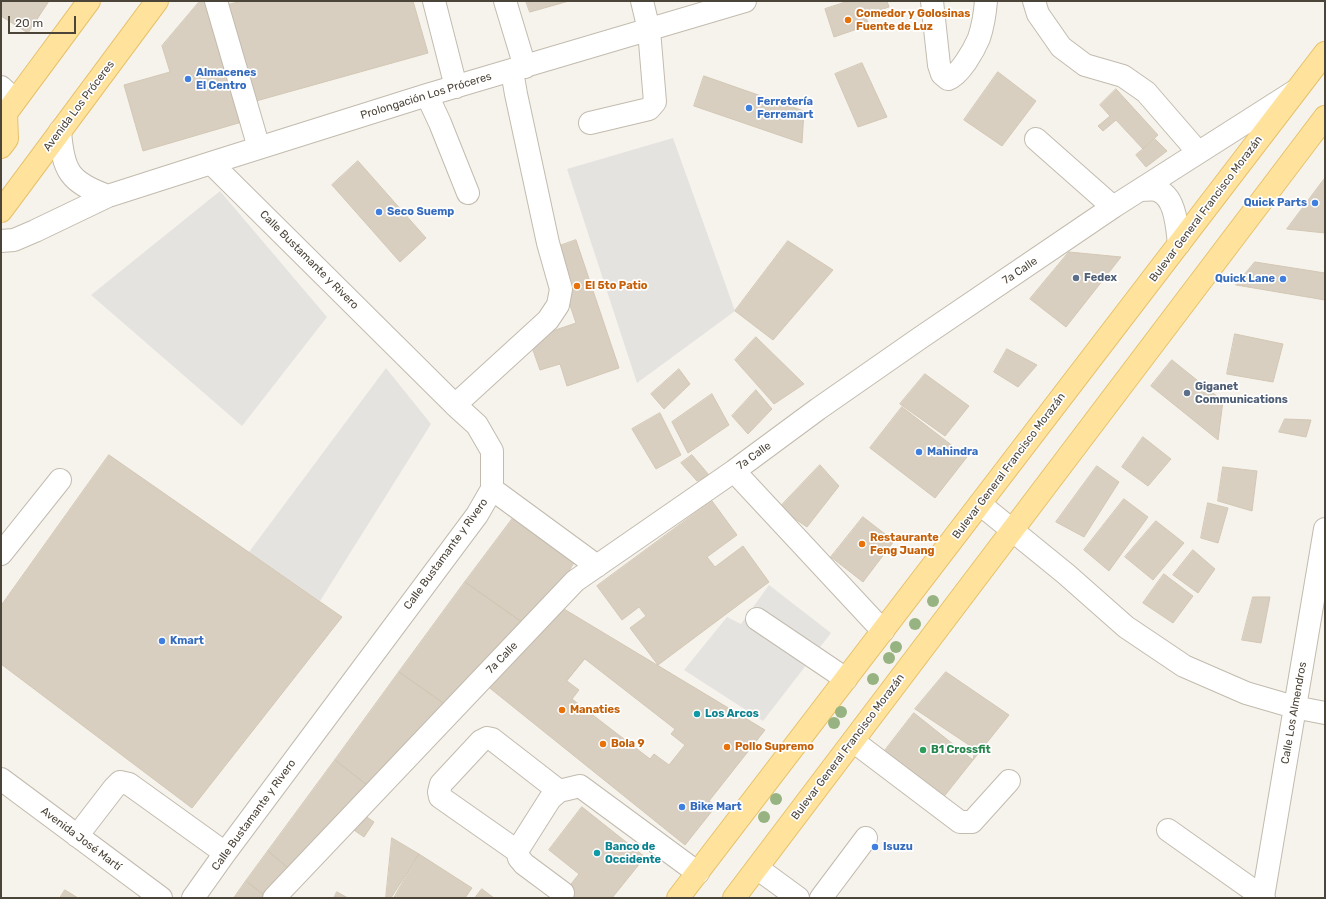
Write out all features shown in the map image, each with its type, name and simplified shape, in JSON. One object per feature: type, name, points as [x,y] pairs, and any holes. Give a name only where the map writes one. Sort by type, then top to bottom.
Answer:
[{"type":"main road","points":[[1,147],[7,139],[6,105],[89,1]]},
{"type":"main road","name":"Avenida Los Próceres","points":[[1,211],[157,1]]},
{"type":"main road","name":"Bulevar General Francisco Morazán","points":[[678,898],[1325,53]]},
{"type":"main road","name":"Bulevar General Francisco Morazán","points":[[734,898],[1325,117]]},
{"type":"street","points":[[216,1],[260,148]]},
{"type":"street","points":[[434,1],[456,87]]},
{"type":"street","points":[[455,405],[548,320],[558,305],[561,289],[548,243],[516,94],[519,69],[505,1]]},
{"type":"street","points":[[590,123],[649,109],[655,102],[649,30],[642,1]]},
{"type":"street","name":"Prolongación Los Próceres","points":[[1,241],[14,240],[35,232],[108,196],[427,95],[745,1]]},
{"type":"street","points":[[932,1],[938,65],[942,74],[948,79],[953,77],[966,61],[979,38],[986,1]]},
{"type":"street","points":[[1034,1],[1038,14],[1061,47],[1085,65],[1123,76],[1146,92],[1198,152]]},
{"type":"street","name":"7a Calle","points":[[274,898],[575,581],[734,471],[818,409],[920,338],[1112,208],[1297,90]]},
{"type":"street","points":[[427,95],[468,193]]},
{"type":"street","points":[[60,131],[65,164],[71,175],[90,189],[108,196]]},
{"type":"street","points":[[1036,139],[1112,208]]},
{"type":"street","name":"Calle Bustamante y Rivero","points":[[193,898],[477,515],[492,489],[492,451],[477,425],[211,163]]},
{"type":"street","points":[[1140,190],[1157,190],[1168,199],[1175,215],[1179,244]]},
{"type":"street","points":[[734,471],[883,631]]},
{"type":"street","points":[[1,554],[60,480]]},
{"type":"street","points":[[492,489],[597,566]]},
{"type":"street","points":[[980,504],[1066,574],[1126,627],[1184,666],[1246,693],[1294,707],[1325,712]]},
{"type":"street","name":"Calle Los Almendros","points":[[1264,898],[1294,707],[1325,529]]},
{"type":"street","points":[[757,619],[846,679]]},
{"type":"street","points":[[559,791],[492,739],[487,738],[481,741],[441,784],[439,792],[440,797],[517,851],[519,858],[524,864],[563,893]]},
{"type":"street","points":[[852,741],[960,822],[972,822],[1009,782]]},
{"type":"street","name":"Avenida José Martí","points":[[1,779],[161,898]]},
{"type":"street","points":[[77,836],[120,782],[129,784],[225,853]]},
{"type":"street","points":[[517,851],[550,799],[559,791],[580,786],[698,873]]},
{"type":"street","points":[[1168,830],[1264,898]]},
{"type":"street","points":[[821,898],[866,838]]},
{"type":"street","points":[[757,868],[798,898]]},
{"type":"shaded area","points":[[673,138],[735,311],[637,383],[567,169]]},
{"type":"shaded area","points":[[220,191],[327,317],[242,426],[91,295]]},
{"type":"shaded area","points":[[386,368],[431,424],[320,601],[249,552]]},
{"type":"shaded area","points":[[769,585],[831,633],[763,721],[684,670],[727,617],[741,624]]},
{"type":"building","points":[[1,1],[49,1],[28,33],[1,16]]},
{"type":"building","name":"Almacenes El Centro","points":[[200,1],[207,1],[242,122],[143,151],[124,85],[170,72],[162,46]]},
{"type":"building","points":[[243,1],[413,1],[428,53],[249,103],[223,6]]},
{"type":"building","points":[[526,1],[569,1],[530,12]]},
{"type":"building","name":"Comedor y Golosinas Fuente de Luz","points":[[849,1],[887,1],[889,7],[865,15],[869,25],[834,37],[825,9]]},
{"type":"building","points":[[862,63],[887,117],[858,127],[835,74]]},
{"type":"building","points":[[998,72],[1036,101],[1002,146],[964,120]]},
{"type":"building","name":"Ferretería Ferremart","points":[[704,76],[804,111],[802,143],[694,106]]},
{"type":"building","points":[[1116,89],[1158,135],[1143,149],[1116,120],[1103,131],[1098,126],[1110,116],[1100,105]]},
{"type":"building","points":[[1155,139],[1167,151],[1146,167],[1136,155]]},
{"type":"building","name":"Seco Suemp","points":[[358,161],[426,238],[400,262],[332,185]]},
{"type":"building","name":"Quick Parts","points":[[1325,178],[1325,233],[1287,229]]},
{"type":"building","name":"El 5to Patio","points":[[576,240],[619,368],[567,386],[560,364],[540,370],[529,339],[576,323],[551,249]]},
{"type":"building","points":[[788,241],[833,270],[773,340],[735,311]]},
{"type":"building","name":"Fedex","points":[[1069,252],[1121,257],[1066,327],[1030,299]]},
{"type":"building","name":"Quick Lane","points":[[1255,262],[1325,273],[1325,300],[1236,285]]},
{"type":"building","points":[[1235,334],[1283,344],[1273,382],[1227,374]]},
{"type":"building","points":[[756,337],[804,384],[774,404],[735,360]]},
{"type":"building","points":[[1007,349],[1037,365],[1018,387],[994,372]]},
{"type":"building","name":"Giganet Communications","points":[[1172,360],[1223,401],[1218,440],[1151,386]]},
{"type":"building","points":[[679,369],[690,384],[664,409],[651,394]]},
{"type":"building","points":[[925,374],[969,406],[945,436],[900,404]]},
{"type":"building","points":[[756,390],[772,409],[748,434],[732,416]]},
{"type":"building","points":[[712,394],[729,425],[688,453],[672,422]]},
{"type":"building","name":"Mahindra","points":[[902,407],[967,457],[935,498],[870,448]]},
{"type":"building","points":[[660,413],[681,455],[656,469],[632,429]]},
{"type":"building","points":[[1285,419],[1311,420],[1306,437],[1279,432]]},
{"type":"building","points":[[1143,437],[1171,459],[1148,486],[1122,467]]},
{"type":"building","name":"Kmart","points":[[109,455],[342,617],[192,808],[1,664],[1,606]]},
{"type":"building","points":[[692,455],[709,475],[697,481],[681,463]]},
{"type":"building","points":[[820,465],[839,486],[807,527],[779,508]]},
{"type":"building","points":[[1097,466],[1119,482],[1084,537],[1056,522]]},
{"type":"building","points":[[1223,467],[1257,471],[1252,511],[1218,501]]},
{"type":"building","points":[[1124,499],[1148,517],[1109,571],[1084,550]]},
{"type":"building","points":[[712,501],[737,535],[707,557],[715,567],[743,546],[769,582],[658,665],[630,628],[646,616],[639,607],[622,620],[597,586]]},
{"type":"building","points":[[1208,503],[1228,508],[1218,543],[1201,538]]},
{"type":"building","points":[[516,514],[578,556],[555,594],[526,625],[465,582]]},
{"type":"building","points":[[863,517],[894,541],[863,582],[831,557]]},
{"type":"building","points":[[1156,521],[1184,543],[1153,580],[1125,557]]},
{"type":"building","points":[[1193,550],[1215,569],[1198,593],[1173,575]]},
{"type":"building","points":[[1164,574],[1193,596],[1173,623],[1143,603]]},
{"type":"building","points":[[465,582],[526,625],[449,707],[399,672]]},
{"type":"building","points":[[1253,597],[1270,597],[1261,643],[1242,640]]},
{"type":"building","name":"Los Arcos","points":[[559,606],[765,730],[709,801],[716,806],[685,845],[486,685]],"holes":[[[585,659],[675,729],[671,734],[685,745],[669,765],[654,754],[650,759],[572,699],[579,690],[567,681]]]},
{"type":"building","points":[[399,672],[449,707],[372,789],[335,760]]},
{"type":"building","points":[[946,672],[1009,715],[973,760],[975,749],[915,709]]},
{"type":"building","points":[[914,713],[973,760],[942,799],[883,753]]},
{"type":"building","points":[[335,760],[372,789],[293,872],[268,851]]},
{"type":"building","name":"Banco de Occidente","points":[[582,807],[645,857],[612,898],[560,898],[579,874],[549,850]]},
{"type":"building","points":[[358,811],[374,822],[364,837],[348,826]]},
{"type":"building","points":[[392,838],[419,854],[391,898],[386,898]]},
{"type":"building","points":[[268,851],[293,872],[268,898],[246,881]]},
{"type":"building","points":[[419,854],[472,888],[465,898],[394,898]]},
{"type":"building","points":[[246,881],[268,898],[234,898]]},
{"type":"building","points":[[482,889],[494,898],[475,898]]},
{"type":"building","points":[[65,890],[78,898],[60,898]]},
{"type":"building","points":[[337,892],[348,898],[334,898]]},
{"type":"place","name":"Comedor y Golosinas Fuente de Luz","points":[[848,20]]},
{"type":"place","name":"Almacenes El Centro","points":[[188,79]]},
{"type":"place","name":"Ferretería Ferremart","points":[[749,108]]},
{"type":"place","name":"Quick Parts","points":[[1315,203]]},
{"type":"place","name":"Seco Suemp","points":[[379,212]]},
{"type":"place","name":"Fedex","points":[[1076,278]]},
{"type":"place","name":"Quick Lane","points":[[1283,279]]},
{"type":"place","name":"El 5to Patio","points":[[577,286]]},
{"type":"place","name":"Giganet Communications","points":[[1187,393]]},
{"type":"place","name":"Mahindra","points":[[919,452]]},
{"type":"place","name":"Restaurante Feng Juang","points":[[862,544]]},
{"type":"place","name":"Kmart","points":[[162,641]]},
{"type":"place","name":"Manaties","points":[[562,710]]},
{"type":"place","name":"Los Arcos","points":[[697,714]]},
{"type":"place","name":"Bola 9","points":[[603,744]]},
{"type":"place","name":"Pollo Supremo","points":[[727,747]]},
{"type":"place","name":"B1 Crossfit","points":[[923,750]]},
{"type":"place","name":"Bike Mart","points":[[682,807]]},
{"type":"place","name":"Isuzu","points":[[875,847]]},
{"type":"place","name":"Banco de Occidente","points":[[597,853]]}]
